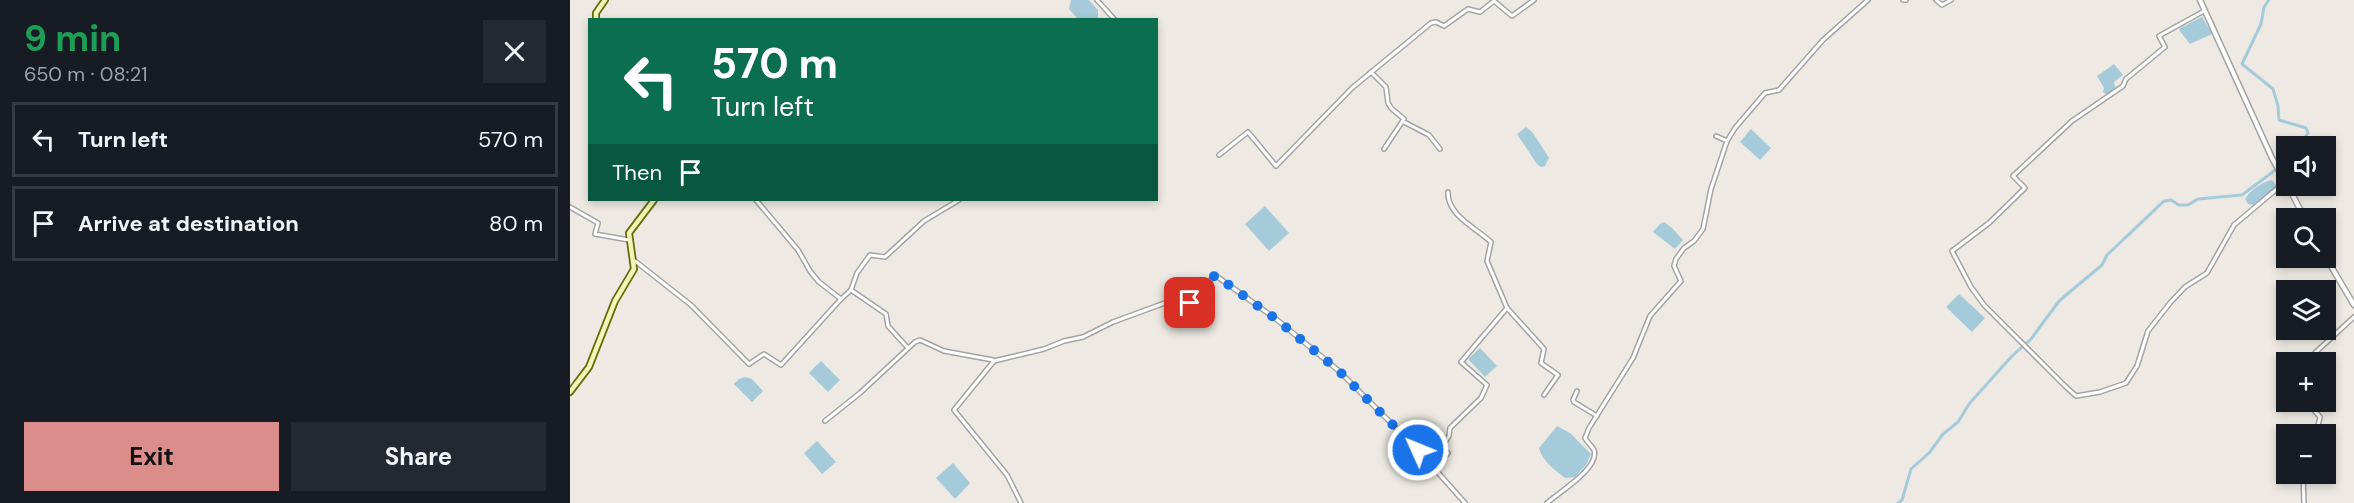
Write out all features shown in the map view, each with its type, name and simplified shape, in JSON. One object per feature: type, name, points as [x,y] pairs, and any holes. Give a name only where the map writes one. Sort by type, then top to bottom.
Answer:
[{"type":"main road","points":[[596,18],[596,13],[605,0]]},
{"type":"main road","points":[[570,392],[589,367],[615,301],[634,269],[635,261],[629,232],[653,201]]},
{"type":"street","points":[[1097,0],[1113,18]]},
{"type":"street","points":[[1219,154],[1248,132],[1276,166],[1329,110],[1431,23],[1436,22],[1444,26],[1468,9],[1480,12],[1494,2],[1512,16],[1534,0]]},
{"type":"street","points":[[1547,503],[1590,468],[1594,450],[1585,438],[1634,358],[1650,316],[1680,281],[1674,266],[1676,259],[1684,248],[1694,242],[1703,229],[1711,189],[1727,141],[1766,93],[1779,90],[1823,40],[1869,0]]},
{"type":"street","points":[[1936,0],[1942,5],[1951,0]]},
{"type":"street","points":[[2200,0],[2276,166]]},
{"type":"street","points":[[2204,11],[2159,36],[2165,47],[2126,79],[2123,86],[2072,121],[2040,150],[2013,176],[2025,188],[1989,223],[1952,251],[1984,305],[2076,396],[2100,392],[2126,383],[2137,366],[2148,331],[2185,287],[2207,273],[2234,225],[2276,192]]},
{"type":"street","points":[[1371,72],[1386,87],[1388,103],[1404,122],[1429,135],[1440,148]]},
{"type":"street","points":[[1384,149],[1404,122]]},
{"type":"street","points":[[1716,136],[1727,141]]},
{"type":"street","points":[[1448,192],[1450,204],[1464,221],[1491,242],[1487,261],[1507,308],[1544,349],[1541,363],[1558,375],[1544,395]]},
{"type":"street","points":[[757,201],[798,250],[819,282],[841,299]]},
{"type":"street","points":[[635,261],[691,305],[749,364],[764,354],[781,365],[851,290],[857,273],[870,255],[885,257],[924,221],[956,201]]},
{"type":"street","points":[[570,207],[598,223],[594,234],[629,240]]},
{"type":"street","points":[[2332,268],[2354,305]]},
{"type":"street","points":[[825,421],[860,393],[907,348],[920,340],[944,351],[994,361],[1083,337],[1113,322],[1173,300],[1190,303],[1215,275],[1276,319],[1339,371],[1465,503]]},
{"type":"street","points":[[851,290],[886,314],[888,326],[907,348]]},
{"type":"street","points":[[1434,468],[1448,453],[1442,447],[1449,436],[1450,428],[1481,398],[1486,385],[1461,362],[1507,308]]},
{"type":"street","points":[[2316,352],[2354,317]]},
{"type":"street","points":[[994,361],[954,410],[1007,475],[1021,503]]},
{"type":"street","points":[[1577,391],[1574,402],[1597,416]]},
{"type":"street","points":[[2303,484],[2304,503]]},
{"type":"water","points":[[1071,0],[1089,0],[1098,10],[1098,18],[1077,18],[1069,9]]},
{"type":"water","points":[[2202,17],[2212,34],[2190,44],[2179,30]]},
{"type":"water","points":[[2114,64],[2123,75],[2114,82],[2116,89],[2107,95],[2103,92],[2104,88],[2097,76]]},
{"type":"water","points":[[1526,127],[1533,133],[1549,158],[1545,166],[1541,167],[1537,164],[1517,134]]},
{"type":"water","points":[[1751,129],[1771,148],[1760,160],[1740,142]]},
{"type":"water","points":[[2272,180],[2276,188],[2253,205],[2248,204],[2245,199],[2260,185]]},
{"type":"water","points":[[1265,206],[1289,233],[1269,251],[1245,224]]},
{"type":"water","points":[[1664,222],[1683,240],[1675,249],[1653,232]]},
{"type":"water","points":[[1959,294],[1985,318],[1972,332],[1946,307]]},
{"type":"water","points":[[1480,348],[1497,366],[1485,377],[1468,359]]},
{"type":"water","points":[[821,361],[840,380],[828,392],[809,373]]},
{"type":"water","points":[[745,377],[752,379],[763,391],[752,402],[734,384]]},
{"type":"water","points":[[1557,426],[1570,433],[1591,454],[1586,465],[1575,477],[1565,478],[1549,465],[1539,448]]},
{"type":"water","points":[[817,441],[836,462],[822,474],[804,453]]},
{"type":"water","points":[[953,463],[970,483],[955,499],[936,478]]},
{"type":"waterway","points":[[2269,0],[2264,7],[2261,24],[2242,64],[2273,89],[2279,120],[2306,128],[2308,133],[2306,136]]},
{"type":"waterway","points":[[1898,503],[1902,500],[1911,469],[1930,452],[1943,434],[1958,422],[1969,404],[2012,356],[2031,339],[2059,301],[2102,265],[2107,255],[2164,201],[2171,200],[2179,205],[2188,205],[2198,199],[2242,195],[2276,170]]},
{"type":"route","points":[[1190,303],[1215,275],[1276,319],[1339,371],[1418,450]]}]
